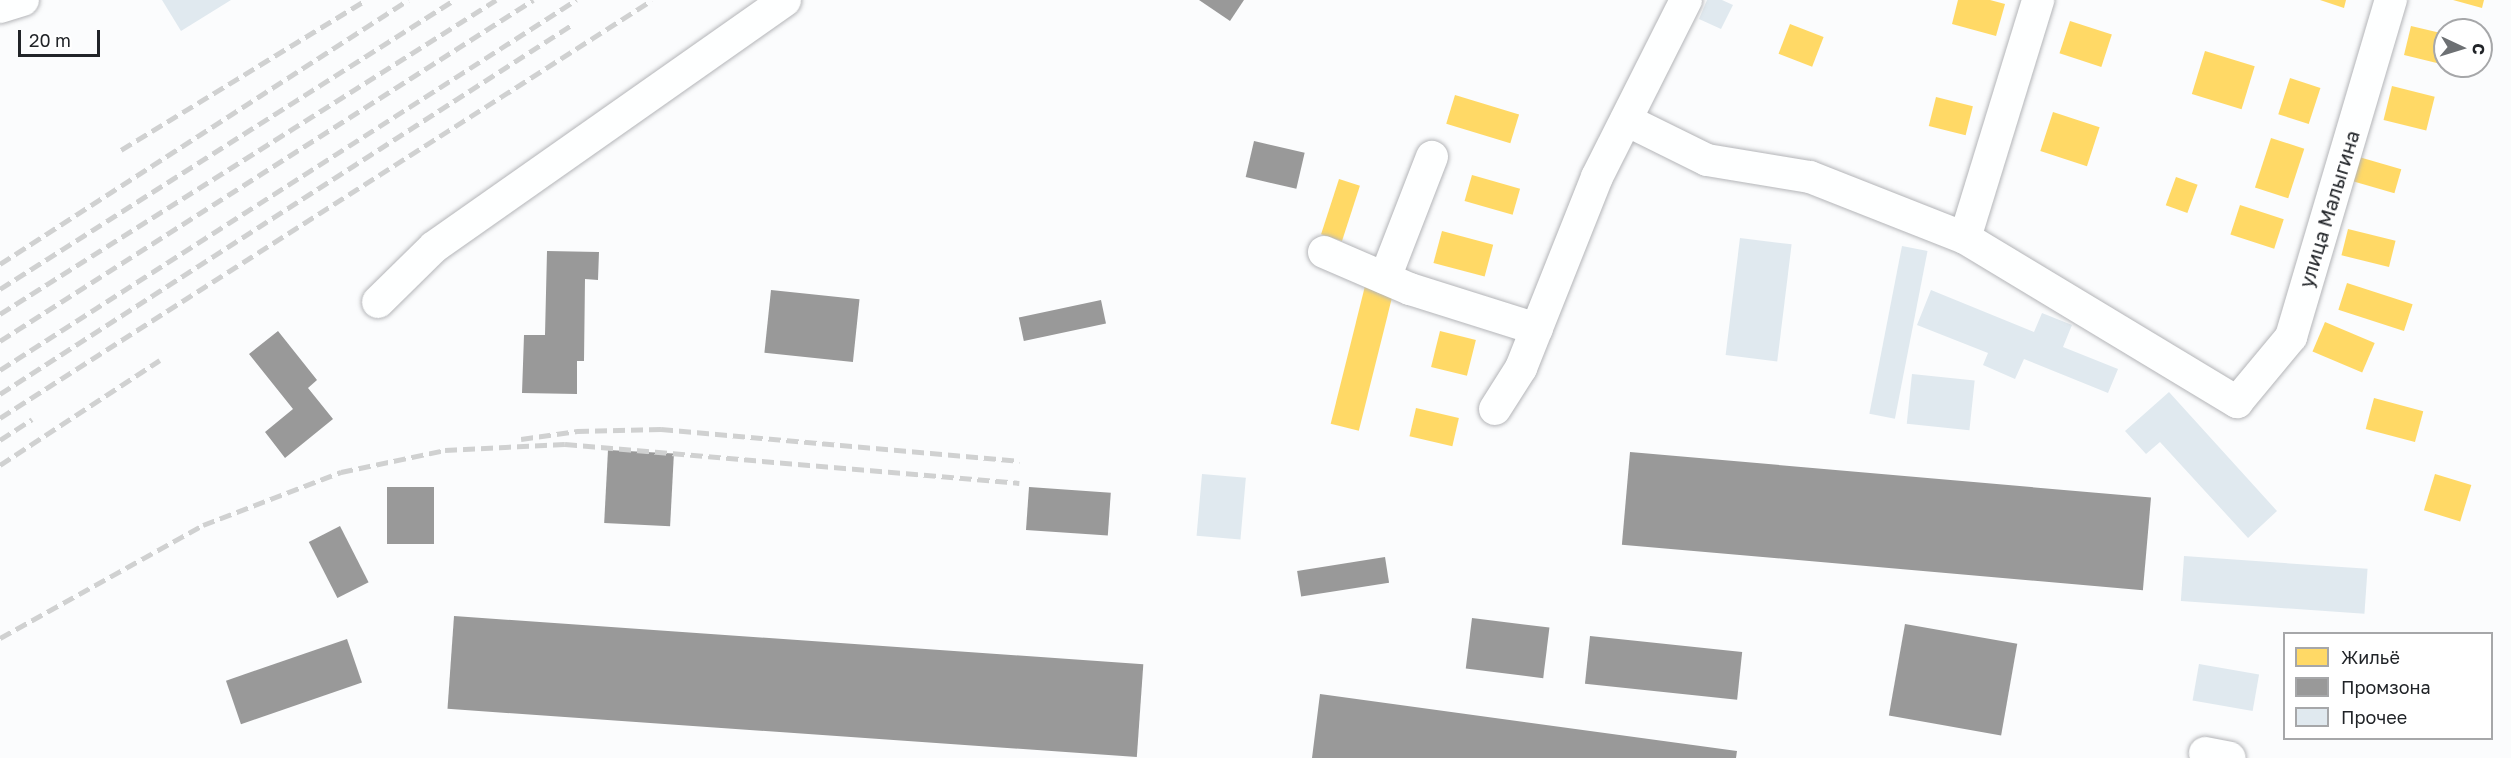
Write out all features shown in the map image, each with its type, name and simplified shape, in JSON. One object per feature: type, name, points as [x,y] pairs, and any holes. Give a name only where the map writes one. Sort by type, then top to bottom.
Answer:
[{"type":"street","points":[[0,7],[23,0]]},
{"type":"street","points":[[378,302],[434,247],[785,0]]},
{"type":"street","points":[[1495,409],[1521,368],[1598,177],[1686,0]]},
{"type":"street","points":[[1626,120],[1707,160],[1810,177],[1965,238],[2038,0]]},
{"type":"street","name":"улица Малыгина","points":[[1965,238],[2237,402],[2291,337],[2391,0]]},
{"type":"street","points":[[1385,278],[1432,157]]},
{"type":"street","points":[[1324,252],[1410,289],[1537,329]]},
{"type":"building: Жильё","points":[[1958,0],[1990,0],[2005,4],[1996,36],[1952,24]]},
{"type":"building: Жильё","points":[[2320,0],[2346,0],[2344,8]]},
{"type":"building: Жильё","points":[[2453,0],[2484,0],[2482,8]]},
{"type":"building: Жильё","points":[[2070,21],[2112,35],[2101,67],[2059,53]]},
{"type":"building: Жильё","points":[[1790,24],[1824,37],[1812,67],[1779,54]]},
{"type":"building: Жильё","points":[[2411,26],[2433,31],[2433,62],[2404,55]]},
{"type":"building: Жильё","points":[[2205,51],[2255,66],[2242,109],[2192,94]]},
{"type":"building: Жильё","points":[[2290,78],[2320,88],[2309,124],[2278,114]]},
{"type":"building: Жильё","points":[[2392,86],[2435,97],[2426,131],[2384,120]]},
{"type":"building: Жильё","points":[[1455,95],[1519,115],[1510,143],[1446,124]]},
{"type":"building: Жильё","points":[[1936,97],[1973,106],[1966,135],[1929,126]]},
{"type":"building: Жильё","points":[[2053,112],[2100,127],[2087,166],[2040,151]]},
{"type":"building: Жильё","points":[[2271,138],[2304,149],[2288,198],[2255,187]]},
{"type":"building: Жильё","points":[[2359,157],[2401,169],[2394,193],[2352,181]]},
{"type":"building: Жильё","points":[[1472,175],[1520,189],[1513,215],[1465,201]]},
{"type":"building: Жильё","points":[[2176,177],[2198,185],[2187,213],[2166,205]]},
{"type":"building: Жильё","points":[[1339,179],[1360,186],[1342,241],[1321,234]]},
{"type":"building: Жильё","points":[[2240,205],[2284,219],[2274,249],[2230,234]]},
{"type":"building: Жильё","points":[[2348,229],[2396,241],[2389,267],[2341,255]]},
{"type":"building: Жильё","points":[[1442,231],[1493,245],[1485,277],[1433,263]]},
{"type":"building: Жильё","points":[[1366,282],[1394,289],[1359,431],[1331,424]]},
{"type":"building: Жильё","points":[[2347,283],[2413,304],[2404,331],[2338,310]]},
{"type":"building: Жильё","points":[[2325,322],[2375,343],[2362,373],[2312,351]]},
{"type":"building: Жильё","points":[[1440,331],[1476,340],[1467,376],[1431,367]]},
{"type":"building: Жильё","points":[[2374,398],[2423,411],[2415,442],[2366,429]]},
{"type":"building: Жильё","points":[[1416,408],[1459,418],[1452,446],[1409,436]]},
{"type":"building: Жильё","points":[[2435,474],[2471,485],[2460,521],[2424,510]]},
{"type":"building: Промзона","points":[[1199,0],[1244,0],[1230,21]]},
{"type":"building: Промзона","points":[[1254,141],[1305,153],[1296,189],[1246,177]]},
{"type":"building: Промзона","points":[[547,251],[599,252],[598,280],[585,279],[584,361],[577,361],[577,394],[522,393],[524,335],[545,335]]},
{"type":"building: Промзона","points":[[771,290],[860,299],[853,362],[764,353]]},
{"type":"building: Промзона","points":[[1101,300],[1106,323],[1024,341],[1019,317]]},
{"type":"building: Промзона","points":[[278,331],[317,380],[308,388],[333,419],[285,458],[265,432],[293,409],[249,354]]},
{"type":"building: Промзона","points":[[608,450],[674,453],[670,526],[604,523]]},
{"type":"building: Промзона","points":[[1630,452],[2151,498],[2143,590],[1622,545]]},
{"type":"building: Промзона","points":[[387,487],[434,487],[434,544],[387,544]]},
{"type":"building: Промзона","points":[[1029,487],[1111,493],[1108,536],[1026,530]]},
{"type":"building: Промзона","points":[[340,526],[369,582],[337,598],[309,542]]},
{"type":"building: Промзона","points":[[1385,557],[1389,583],[1301,597],[1297,571]]},
{"type":"building: Промзона","points":[[454,616],[1143,664],[1137,757],[448,709]]},
{"type":"building: Промзона","points":[[1472,618],[1549,628],[1543,678],[1466,669]]},
{"type":"building: Промзона","points":[[1905,624],[2017,644],[2001,735],[1889,716]]},
{"type":"building: Промзона","points":[[1590,636],[1742,652],[1737,700],[1585,684]]},
{"type":"building: Промзона","points":[[347,639],[362,682],[241,724],[226,681]]},
{"type":"building: Промзона","points":[[1320,694],[1737,751],[1736,758],[1312,758]]},
{"type":"building: Прочее","points":[[162,0],[231,0],[181,31]]},
{"type":"building: Прочее","points":[[1707,0],[1722,0],[1733,5],[1721,29],[1699,19]]},
{"type":"building: Прочее","points":[[1740,238],[1792,244],[1777,361],[1726,355]]},
{"type":"building: Прочее","points":[[1902,246],[1928,251],[1895,419],[1869,414]]},
{"type":"building: Прочее","points":[[1931,290],[2034,332],[2042,313],[2072,325],[2063,347],[2118,369],[2108,393],[2024,359],[2015,379],[1983,365],[1988,353],[1917,325]]},
{"type":"building: Прочее","points":[[1912,374],[1975,381],[1969,430],[1907,424]]},
{"type":"building: Прочее","points":[[2169,392],[2277,511],[2248,538],[2160,442],[2146,454],[2125,431]]},
{"type":"building: Прочее","points":[[1202,474],[1246,478],[1240,540],[1197,536]]},
{"type":"building: Прочее","points":[[2184,556],[2368,569],[2364,614],[2181,601]]},
{"type":"building: Прочее","points":[[2199,664],[2259,675],[2253,711],[2193,700]]},
{"type":"railway","points":[[121,150],[366,0]]},
{"type":"railway","points":[[0,264],[408,0]]},
{"type":"railway","points":[[0,289],[454,0]]},
{"type":"railway","points":[[0,314],[496,0]]},
{"type":"railway","points":[[0,341],[533,0]]},
{"type":"railway","points":[[0,370],[576,0]]},
{"type":"railway","points":[[0,418],[652,0]]},
{"type":"railway","points":[[0,394],[573,24]]},
{"type":"railway","points":[[0,465],[160,360]]},
{"type":"railway","points":[[0,440],[32,419]]},
{"type":"railway","points":[[521,439],[577,431],[661,429],[1020,461]]},
{"type":"railway","points":[[0,638],[203,525],[341,472],[445,450],[565,444],[1019,483]]}]
